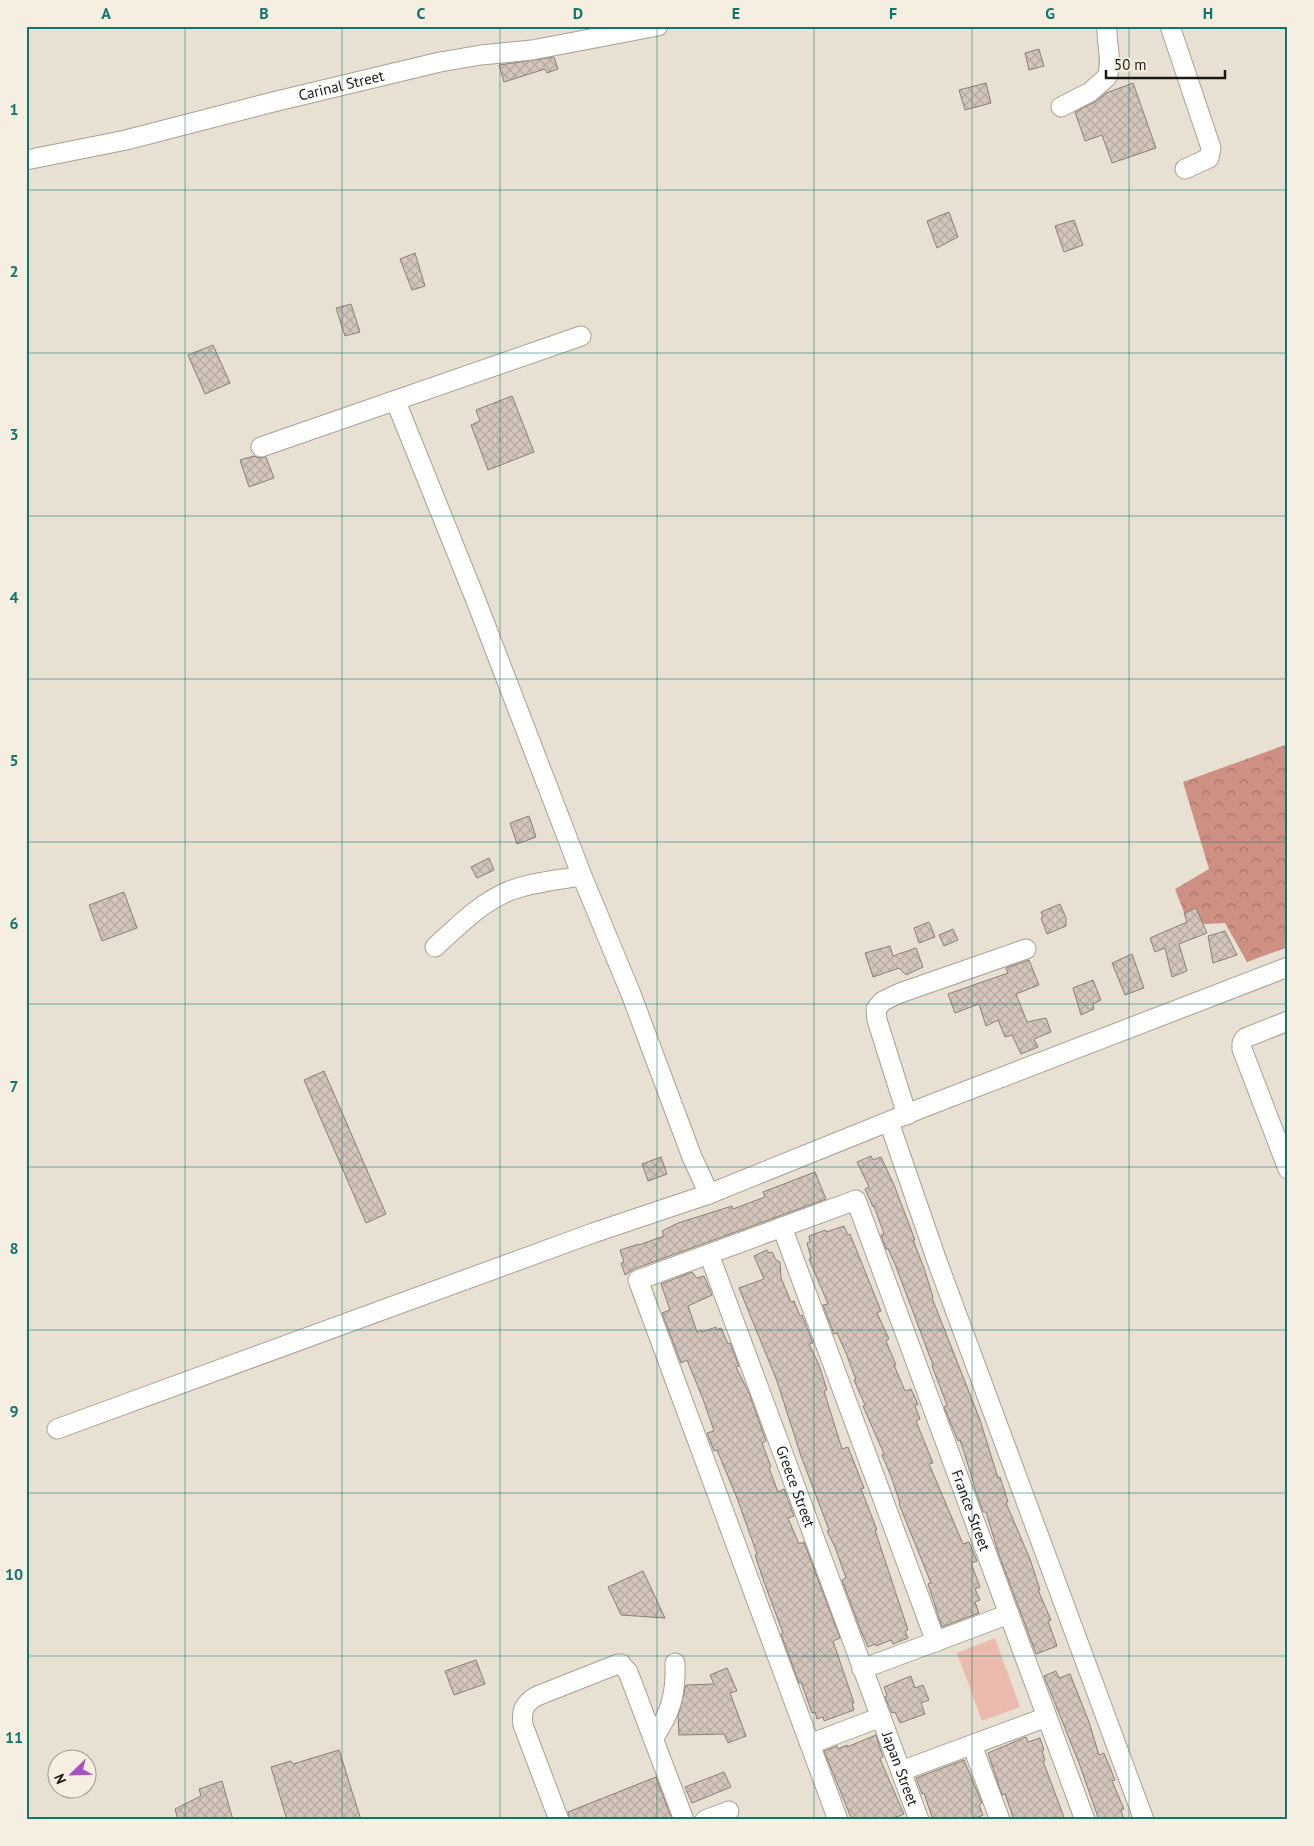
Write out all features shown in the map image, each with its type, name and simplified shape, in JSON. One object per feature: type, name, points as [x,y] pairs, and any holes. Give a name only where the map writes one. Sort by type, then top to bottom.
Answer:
[{"type":"street","name":"Carinal Street","points":[[26,160],[126,140],[440,62],[481,55],[532,50],[658,26]]},
{"type":"street","points":[[1061,107],[1090,92],[1107,78],[1110,62],[1106,36],[1107,26]]},
{"type":"street","points":[[1170,26],[1211,148],[1209,158],[1185,169]]},
{"type":"street","points":[[261,447],[396,402],[581,336]]},
{"type":"street","points":[[396,402],[475,598],[582,876],[631,994],[692,1157],[709,1194]]},
{"type":"street","points":[[435,947],[471,914],[489,901],[510,891],[536,883],[582,876]]},
{"type":"street","points":[[907,1115],[877,1020],[876,1009],[883,1002],[900,993],[1026,949]]},
{"type":"street","points":[[57,1429],[584,1237],[709,1194],[1288,967]]},
{"type":"street","points":[[1288,1021],[1245,1038],[1242,1043],[1242,1049],[1288,1169]]},
{"type":"street","points":[[889,1122],[944,1279],[1144,1820]]},
{"type":"street","name":"France Street","points":[[782,1227],[856,1200],[1085,1820]]},
{"type":"street","points":[[838,1820],[638,1280],[782,1227],[936,1642]]},
{"type":"street","name":"Greece Street","points":[[709,1254],[881,1718]]},
{"type":"street","points":[[862,1668],[1009,1614]]},
{"type":"street","points":[[653,1739],[665,1722],[672,1706],[676,1682],[675,1663]]},
{"type":"street","points":[[559,1820],[523,1725],[524,1707],[528,1701],[621,1664],[628,1672],[684,1820]]},
{"type":"street","points":[[901,1771],[1047,1717]]},
{"type":"street","points":[[810,1744],[881,1718]]},
{"type":"street","name":"Japan Street","points":[[881,1718],[918,1820]]},
{"type":"street","points":[[972,1745],[1000,1820]]},
{"type":"street","points":[[706,1820],[729,1811]]},
{"type":"green space","points":[[1288,744],[1288,947],[1247,962],[1225,923],[1189,925],[1175,889],[1209,869],[1183,782]]},
{"type":"shaded area","points":[[995,1638],[1020,1707],[982,1721],[957,1653]]},
{"type":"building","points":[[1039,49],[1044,66],[1029,70],[1025,53]]},
{"type":"building","points":[[554,57],[558,69],[547,73],[545,69],[504,82],[499,65]]},
{"type":"building","points":[[986,83],[991,103],[965,110],[959,90]]},
{"type":"building","points":[[1133,83],[1156,148],[1112,163],[1102,135],[1085,141],[1075,112],[1095,102],[1106,93]]},
{"type":"building","points":[[949,212],[958,237],[937,248],[927,221]]},
{"type":"building","points":[[1074,220],[1083,245],[1064,252],[1055,226]]},
{"type":"building","points":[[415,253],[425,286],[412,290],[400,259]]},
{"type":"building","points":[[351,304],[360,332],[345,336],[336,308]]},
{"type":"building","points":[[213,345],[230,383],[205,394],[188,355]]},
{"type":"building","points":[[512,396],[534,452],[488,470],[471,425],[480,421],[476,410]]},
{"type":"building","points":[[254,456],[259,458],[266,457],[274,478],[249,487],[240,460]]},
{"type":"building","points":[[529,816],[536,837],[517,844],[510,823]]},
{"type":"building","points":[[489,858],[494,870],[477,878],[471,867]]},
{"type":"building","points":[[124,892],[137,928],[102,941],[89,905]]},
{"type":"building","points":[[1060,904],[1066,918],[1066,926],[1047,934],[1041,918],[1043,917],[1041,912]]},
{"type":"building","points":[[1196,908],[1207,933],[1179,944],[1187,971],[1172,977],[1165,948],[1155,952],[1150,938],[1187,922],[1184,913]]},
{"type":"building","points":[[929,922],[935,937],[919,943],[914,928]]},
{"type":"building","points":[[953,929],[958,940],[944,946],[939,935]]},
{"type":"building","points":[[1225,931],[1237,955],[1213,963],[1208,936]]},
{"type":"building","points":[[890,946],[893,956],[916,948],[923,967],[906,975],[899,968],[873,977],[865,953]]},
{"type":"building","points":[[1132,954],[1144,988],[1125,995],[1112,963]]},
{"type":"building","points":[[1029,960],[1039,985],[1016,994],[1027,1022],[1046,1018],[1051,1032],[1034,1039],[1038,1047],[1021,1054],[1012,1035],[1005,1037],[998,1020],[986,1026],[979,1004],[955,1013],[948,994],[1008,973],[1006,968]]},
{"type":"building","points":[[1093,980],[1101,1000],[1093,1004],[1094,1009],[1081,1015],[1073,988]]},
{"type":"building","points":[[324,1071],[386,1214],[366,1223],[304,1080]]},
{"type":"building","points":[[871,1156],[873,1160],[881,1157],[894,1185],[915,1240],[913,1240],[924,1268],[932,1298],[980,1420],[998,1478],[1000,1477],[1008,1502],[1006,1503],[1030,1559],[1040,1590],[1038,1590],[1051,1620],[1048,1621],[1057,1646],[1036,1654],[999,1555],[986,1512],[983,1512],[960,1440],[958,1441],[944,1407],[947,1405],[933,1365],[895,1264],[888,1249],[886,1249],[881,1235],[884,1234],[874,1206],[865,1189],[869,1187],[857,1162]]},
{"type":"building","points":[[661,1157],[667,1174],[648,1181],[642,1164]]},
{"type":"building","points":[[815,1172],[826,1199],[634,1269],[625,1275],[621,1263],[624,1262],[620,1250],[664,1236],[662,1231],[678,1223],[732,1206],[733,1209],[765,1197],[763,1192]]},
{"type":"building","points":[[844,1226],[848,1235],[850,1234],[881,1311],[877,1313],[889,1339],[886,1341],[896,1365],[894,1365],[905,1391],[911,1389],[918,1404],[915,1406],[920,1419],[916,1421],[933,1463],[929,1464],[963,1544],[969,1542],[977,1561],[971,1563],[980,1587],[975,1589],[980,1600],[975,1602],[979,1613],[942,1627],[928,1584],[931,1583],[899,1504],[891,1476],[882,1455],[884,1454],[863,1406],[865,1405],[854,1380],[856,1380],[846,1353],[837,1333],[834,1334],[823,1305],[828,1304],[809,1259],[811,1258],[807,1243],[810,1242],[809,1236]]},
{"type":"building","points":[[767,1250],[769,1253],[772,1252],[776,1260],[780,1262],[781,1278],[791,1302],[794,1301],[800,1316],[802,1315],[813,1343],[809,1344],[819,1365],[827,1390],[824,1391],[842,1449],[848,1447],[864,1488],[861,1489],[877,1530],[875,1530],[908,1630],[905,1631],[908,1638],[893,1644],[891,1640],[868,1647],[861,1631],[842,1580],[846,1578],[827,1531],[829,1530],[801,1456],[777,1381],[739,1288],[764,1279],[754,1256]]},
{"type":"building","points":[[692,1272],[697,1278],[704,1276],[712,1295],[688,1306],[697,1332],[716,1327],[716,1330],[721,1328],[728,1344],[730,1343],[739,1366],[736,1367],[749,1393],[766,1441],[762,1443],[771,1467],[769,1468],[778,1492],[784,1489],[794,1516],[788,1518],[799,1544],[804,1542],[840,1638],[833,1641],[854,1703],[852,1703],[854,1710],[824,1721],[823,1717],[817,1719],[815,1712],[812,1713],[801,1682],[799,1683],[737,1498],[717,1450],[714,1451],[707,1433],[714,1431],[703,1399],[687,1360],[681,1363],[662,1313],[670,1310],[661,1284]]},
{"type":"building","points":[[643,1571],[665,1618],[621,1615],[608,1587]]},
{"type":"building","points":[[476,1660],[485,1684],[454,1695],[445,1671]]},
{"type":"building","points":[[727,1668],[737,1691],[730,1693],[746,1736],[728,1743],[724,1734],[679,1735],[678,1716],[686,1685],[714,1684],[710,1675]]},
{"type":"building","points":[[1056,1671],[1059,1678],[1070,1674],[1089,1722],[1099,1755],[1104,1753],[1115,1780],[1112,1781],[1124,1809],[1121,1810],[1124,1820],[1099,1820],[1079,1763],[1044,1676]]},
{"type":"building","points":[[911,1676],[915,1688],[923,1685],[929,1700],[921,1703],[925,1714],[900,1723],[895,1712],[892,1713],[885,1697],[887,1695],[884,1687]]},
{"type":"building","points":[[876,1735],[883,1757],[880,1759],[904,1814],[889,1820],[852,1820],[824,1751],[837,1746],[838,1749],[847,1745],[847,1747]]},
{"type":"building","points":[[1026,1737],[1028,1742],[1040,1738],[1044,1750],[1042,1751],[1045,1760],[1043,1761],[1065,1820],[1014,1820],[1005,1794],[1002,1795],[988,1753]]},
{"type":"building","points":[[339,1750],[361,1820],[287,1820],[271,1767],[291,1761],[293,1764]]},
{"type":"building","points":[[964,1760],[982,1803],[979,1805],[983,1815],[971,1820],[933,1820],[924,1793],[922,1794],[916,1778]]},
{"type":"building","points":[[724,1772],[731,1787],[692,1803],[685,1787]]},
{"type":"building","points":[[656,1777],[672,1820],[570,1820],[568,1812]]},
{"type":"building","points":[[222,1781],[233,1820],[178,1820],[175,1809],[201,1796],[199,1789]]}]
